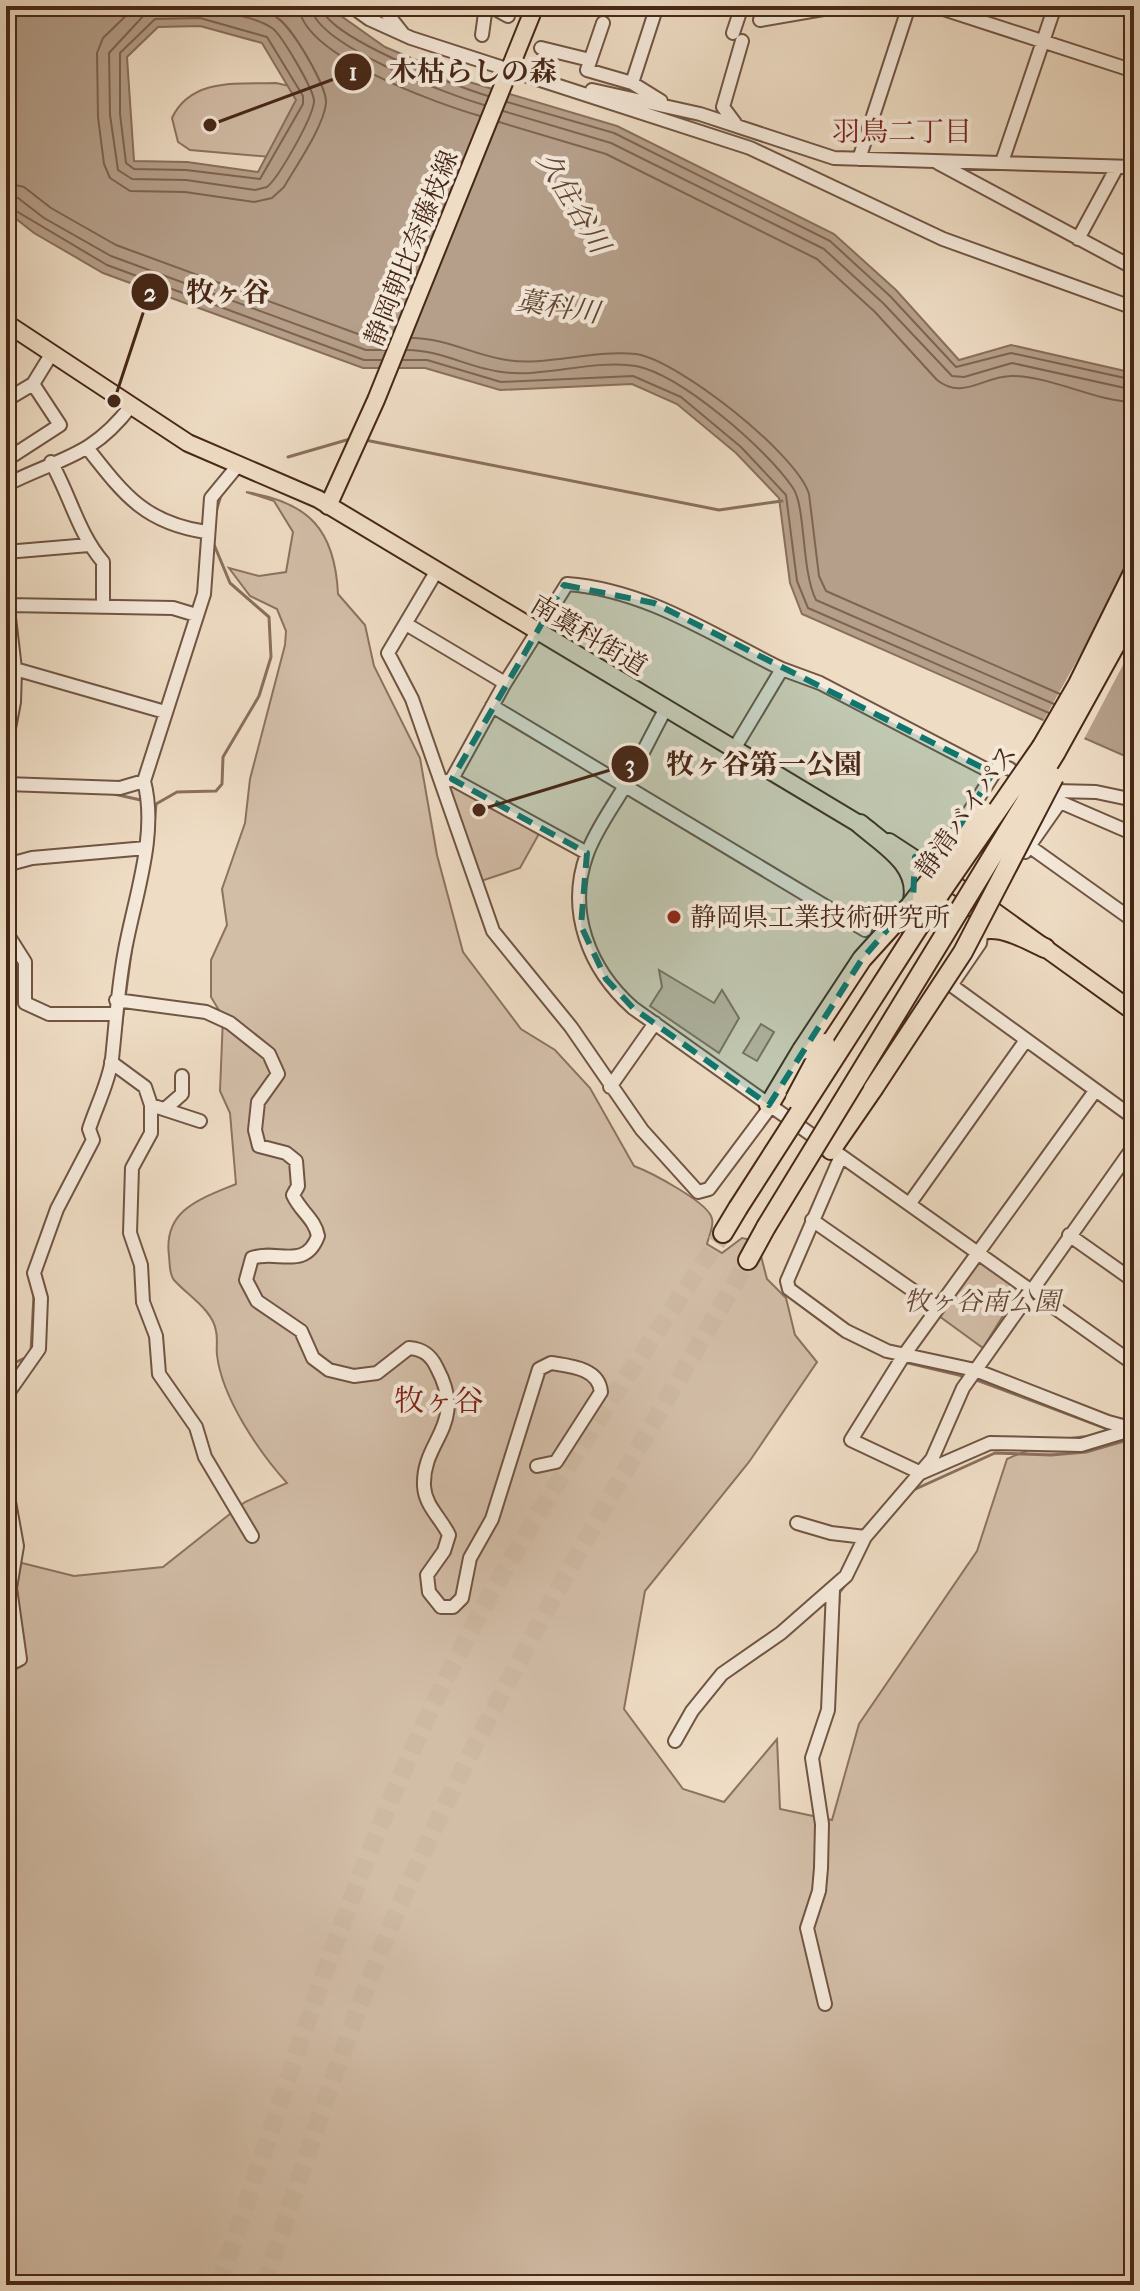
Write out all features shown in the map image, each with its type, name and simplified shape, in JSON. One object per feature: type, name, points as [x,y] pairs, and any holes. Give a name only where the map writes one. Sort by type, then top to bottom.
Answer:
[{"type":"highway","name":"静清バイパス","points":[[748,1260],[842,1099],[1014,825],[1097,664],[1134,571]]},
{"type":"highway","name":"静清バイパス","points":[[723,1233],[941,892],[1134,611]]},
{"type":"highway","points":[[770,1105],[862,959],[910,906],[1097,664]]},
{"type":"highway","points":[[766,1227],[871,1082],[981,919],[1097,664]]},
{"type":"highway","points":[[860,824],[907,866],[914,885],[913,900]]},
{"type":"highway","points":[[738,1208],[825,1043],[933,868]]},
{"type":"highway","points":[[836,1153],[871,1082],[984,904]]},
{"type":"highway","points":[[961,939],[982,929],[1002,929],[1045,948]]},
{"type":"main road","name":"静岡朝比奈藤枝線","points":[[328,506],[376,400],[535,6]]},
{"type":"main road","name":"南藁科街道","points":[[6,323],[202,451],[302,491],[933,868],[1134,1012]]},
{"type":"street","points":[[351,6],[369,19],[404,35],[508,72],[750,148],[943,239],[1134,305]]},
{"type":"street","points":[[381,6],[404,35]]},
{"type":"street","points":[[482,35],[488,6],[508,16]]},
{"type":"street","points":[[632,83],[657,6]]},
{"type":"street","points":[[735,124],[723,107],[742,6]]},
{"type":"street","points":[[760,20],[786,11],[823,9],[824,6]]},
{"type":"street","points":[[859,159],[909,6]]},
{"type":"street","points":[[934,6],[1134,71]]},
{"type":"street","points":[[1002,162],[1055,6]]},
{"type":"street","points":[[603,23],[587,70],[632,83],[664,103]]},
{"type":"street","points":[[541,48],[590,60]]},
{"type":"street","points":[[566,88],[664,103],[735,124],[820,156],[1134,167]]},
{"type":"street","points":[[935,162],[1132,267],[1134,263]]},
{"type":"street","points":[[1078,239],[1117,167]]},
{"type":"street","points":[[6,400],[33,384],[52,353]]},
{"type":"street","points":[[6,460],[60,425],[33,384]]},
{"type":"street","points":[[6,485],[51,462],[89,450],[111,433],[131,406]]},
{"type":"street","points":[[89,450],[127,499],[175,527],[206,532]]},
{"type":"street","points":[[51,462],[66,488],[89,545],[103,562],[103,607]]},
{"type":"street","points":[[6,1396],[39,1349],[41,1298],[34,1273],[57,1209],[93,1140],[89,1129],[111,1062],[114,1014],[146,848],[150,806],[144,781],[204,594],[206,532],[211,498],[239,464]]},
{"type":"street","points":[[6,552],[89,545]]},
{"type":"street","points":[[436,572],[388,653],[412,699],[446,782],[493,931],[571,1027],[610,1087],[669,1163],[702,1193],[770,1105]]},
{"type":"street","points":[[446,782],[564,585],[597,588],[654,603],[782,669],[820,683],[993,773]]},
{"type":"street","points":[[6,744],[14,702],[15,669],[7,598],[103,607],[173,608],[196,615]]},
{"type":"street","points":[[406,624],[505,683]]},
{"type":"street","points":[[15,669],[165,712]]},
{"type":"street","points":[[734,749],[782,669]]},
{"type":"street","points":[[492,706],[865,930]]},
{"type":"street","points":[[666,708],[587,853],[580,911],[586,943],[613,989],[655,1023],[1134,1364]]},
{"type":"street","points":[[933,868],[1000,764],[1010,769]]},
{"type":"street","points":[[6,784],[120,788],[144,781]]},
{"type":"street","points":[[446,782],[587,853]]},
{"type":"street","points":[[1134,800],[1096,792],[1056,791],[1060,802],[1134,834]]},
{"type":"street","points":[[984,904],[1060,802]]},
{"type":"street","points":[[1029,846],[1134,921]]},
{"type":"street","points":[[6,865],[32,858],[146,848]]},
{"type":"street","points":[[858,1112],[872,1103],[980,943],[982,929]]},
{"type":"street","points":[[6,932],[25,962],[28,976],[25,1003],[49,1014],[114,1014]]},
{"type":"street","points":[[951,985],[1134,1118]]},
{"type":"street","points":[[118,1000],[206,1012],[230,1023],[275,1061],[277,1080],[258,1102],[255,1130],[259,1146],[286,1153],[296,1161],[298,1186],[293,1195],[298,1207],[316,1226],[318,1236],[303,1255],[292,1259],[266,1255],[252,1258],[246,1280],[257,1301],[301,1331],[313,1358],[329,1370],[354,1376],[377,1373],[409,1348],[420,1349],[434,1361],[443,1379],[448,1417],[424,1482],[429,1505],[449,1535],[444,1551],[427,1575],[429,1592],[441,1607],[453,1607],[462,1598],[466,1566],[492,1519],[539,1369],[551,1363],[585,1370],[596,1378],[601,1392],[556,1462],[537,1466]]},
{"type":"street","points":[[610,1087],[655,1023]]},
{"type":"street","points":[[910,1203],[1026,1040]]},
{"type":"street","points":[[111,1062],[145,1087],[151,1105],[151,1133],[132,1168],[130,1233],[141,1265],[143,1302],[156,1336],[159,1374],[196,1427],[205,1457],[252,1536]]},
{"type":"street","points":[[166,1108],[182,1094],[182,1076]]},
{"type":"street","points":[[836,1153],[787,1281],[789,1289],[846,1331],[887,1351],[904,1355],[975,1370],[1134,1429],[1081,1445],[990,1443],[921,1473],[851,1440],[904,1355],[1095,1091]]},
{"type":"street","points":[[151,1105],[166,1108],[185,1119],[200,1121]]},
{"type":"street","points":[[675,1741],[692,1711],[722,1674],[833,1590],[850,1569],[865,1537],[921,1473],[940,1444],[957,1397],[975,1370],[1134,1146]]},
{"type":"street","points":[[812,1220],[938,1308]]},
{"type":"street","points":[[1069,1235],[1134,1281]]},
{"type":"street","points":[[6,1485],[17,1546],[10,1588],[11,1610],[21,1649],[16,1664],[6,1666]]},
{"type":"street","points":[[797,1523],[831,1533],[865,1537]]},
{"type":"street","points":[[825,2004],[807,1928],[819,1891],[821,1868],[822,1824],[812,1758],[828,1710],[833,1590]]},
{"type":"highlighted area","points":[[564,585],[654,603],[993,773],[933,868],[915,857],[913,900],[862,959],[769,1105],[633,1008],[606,979],[581,926],[587,853],[452,779]]},
{"type":"green space","points":[[276,83],[303,89],[271,157],[190,150],[178,142],[172,118],[180,105],[191,96],[216,86]]},
{"type":"green space","points":[[246,492],[287,503],[302,512],[324,536],[336,572],[338,594],[365,625],[374,666],[420,758],[437,855],[463,952],[521,1029],[555,1050],[590,1088],[634,1166],[678,1189],[709,1212],[712,1225],[707,1244],[722,1253],[742,1238],[757,1241],[767,1279],[786,1298],[795,1335],[817,1362],[749,1462],[645,1591],[624,1709],[683,1789],[724,1802],[777,1739],[780,1809],[832,1820],[859,1724],[977,1551],[1007,1459],[1069,1438],[1099,1436],[1134,1440],[1134,2285],[6,2285],[6,1559],[74,1576],[163,1567],[245,1502],[287,1483],[243,1424],[220,1372],[214,1323],[174,1280],[169,1256],[172,1227],[178,1217],[197,1201],[236,1184],[230,1113],[220,1091],[223,1017],[211,997],[211,960],[227,925],[222,889],[245,823],[250,779],[286,631],[277,609],[250,596],[229,568],[259,576],[286,572],[293,532],[274,501]]},
{"type":"green space","points":[[454,783],[540,832],[520,868],[481,881],[449,787]]},
{"type":"green space","points":[[659,970],[714,1003],[722,990],[739,1018],[719,1053],[650,1006],[662,987]]},
{"type":"green space","points":[[761,1024],[774,1032],[757,1061],[743,1053]]},
{"type":"green space","name":"牧ヶ谷南公園","points":[[978,1260],[1019,1290],[983,1348],[939,1316]]},
{"type":"water","points":[[6,6],[327,6],[385,47],[466,81],[617,126],[834,234],[896,290],[959,360],[1011,345],[1134,373],[1134,760],[802,614],[790,583],[779,498],[736,453],[677,404],[632,384],[500,390],[425,368],[363,368],[103,273],[34,233],[6,211]],"holes":[[[200,26],[262,43],[296,100],[258,172],[187,162],[134,161],[127,57],[158,27]]]},
{"type":"pier","points":[[1134,553],[1134,644],[1083,741],[1042,723]]},
{"type":"waterway","points":[[288,457],[350,439]]},
{"type":"waterway","points":[[365,440],[719,510],[782,501]]},
{"type":"waterway","points":[[215,515],[221,495]]},
{"type":"waterway","points":[[156,804],[177,792],[216,791],[222,784],[223,757],[259,696],[271,657],[269,617],[230,583],[213,542]]},
{"type":"waterway","points":[[114,794],[145,801]]},
{"type":"waterway","points":[[154,825],[156,804]]},
{"type":"waterway","points":[[125,998],[133,938]]},
{"type":"waterway","points":[[117,1062],[124,1006]]},
{"type":"waterway","points":[[31,1351],[34,1295]]},
{"type":"waterway","points":[[787,1295],[839,1334],[897,1360]]},
{"type":"waterway","points":[[6,1382],[12,1364],[27,1357]]},
{"type":"waterway","points":[[904,1362],[967,1377]]},
{"type":"waterway","points":[[974,1379],[1113,1431]]},
{"type":"waterway","points":[[909,1492],[995,1453],[1051,1455],[1086,1452],[1134,1438]]},
{"type":"waterway","points":[[839,1603],[839,1593],[854,1573]]},
{"type":"tunnel","points":[[219,2285],[341,1927],[396,1787],[427,1718],[458,1654],[528,1531],[723,1233]]},
{"type":"tunnel","points":[[264,2285],[356,2016],[420,1859],[535,1630],[748,1260]]},
{"type":"place","name":"木枯らしの森","points":[[210,125]]},
{"type":"place","name":"牧ヶ谷","points":[[114,401]]},
{"type":"place","name":"牧ヶ谷第一公園","points":[[479,810]]},
{"type":"place","name":"静岡県工業技術研究所","points":[[674,917]]},
{"type":"district","name":"羽鳥二丁目","points":[[902,131]]},
{"type":"district","name":"牧ヶ谷","points":[[439,1401]]},
{"type":"water label","name":"久住谷川","points":[[574,202]]},
{"type":"water label","name":"藁科川","points":[[558,306]]}]
